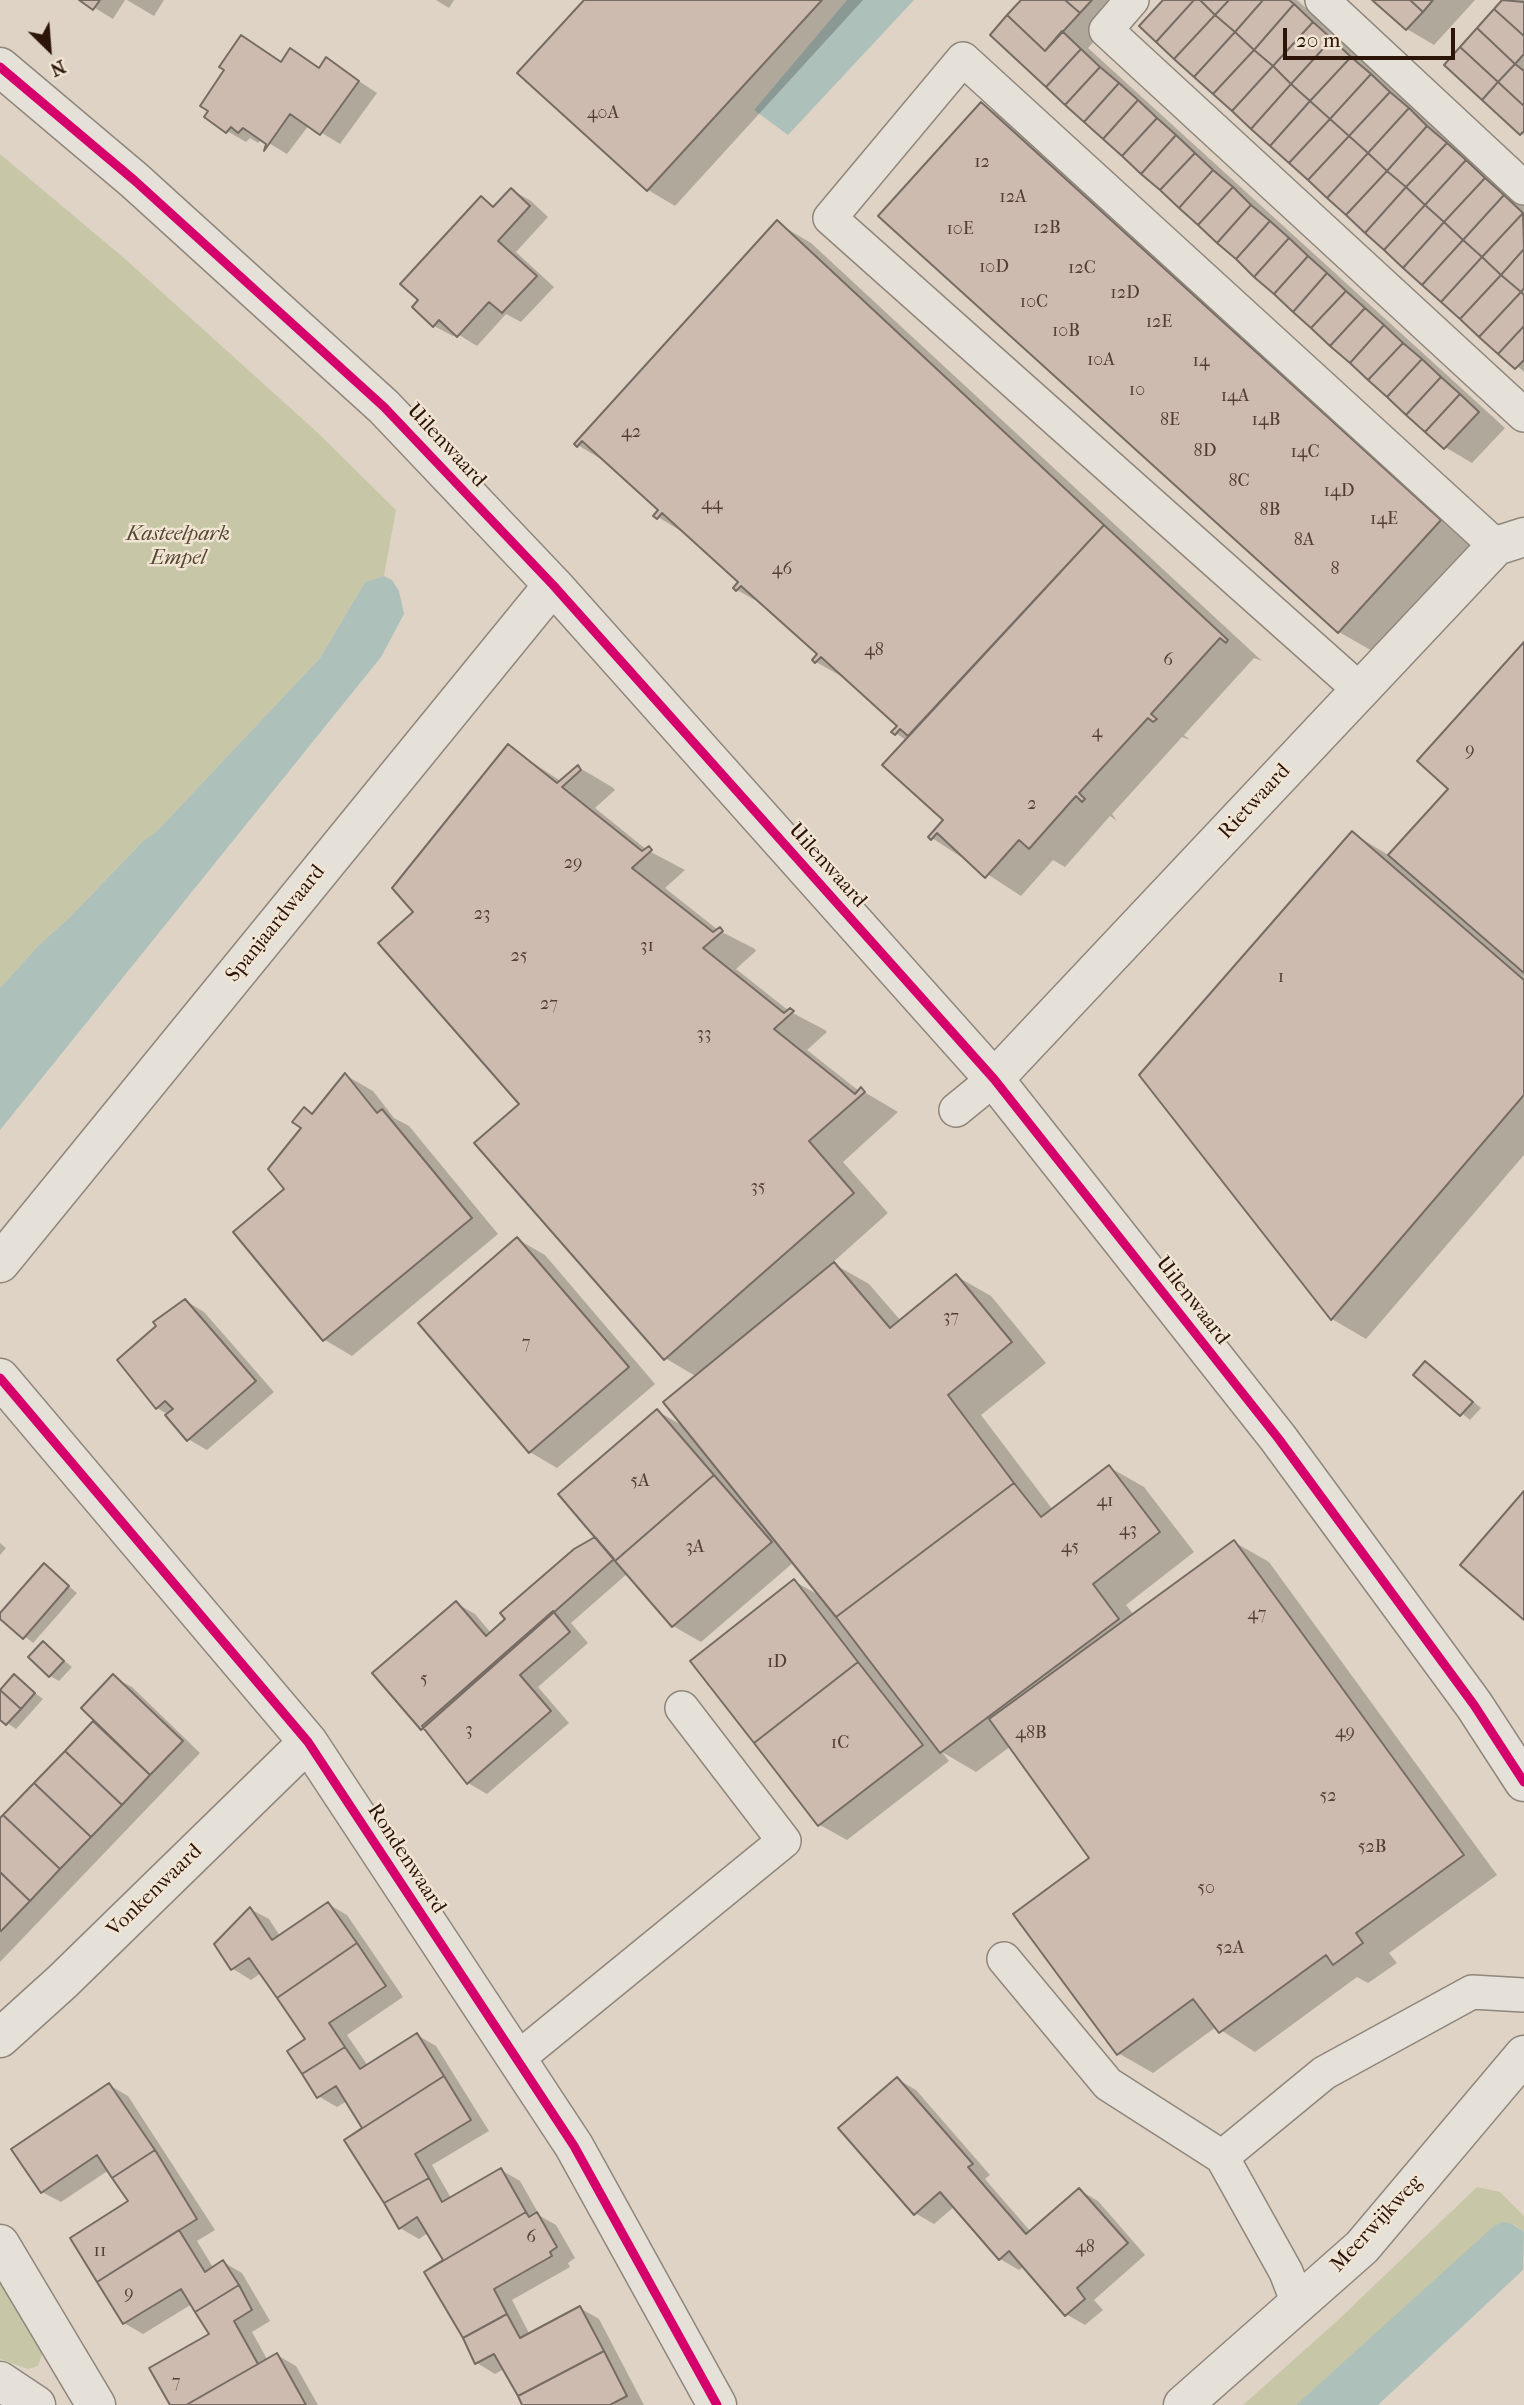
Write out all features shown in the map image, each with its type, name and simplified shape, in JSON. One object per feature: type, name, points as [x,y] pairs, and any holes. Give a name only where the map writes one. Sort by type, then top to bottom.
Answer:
[{"type":"street","name":"Uilenwaard","points":[[0,67],[134,180],[384,407],[553,585],[994,1079],[1278,1438],[1474,1705],[1524,1782]]},
{"type":"street","name":"Rietwaard","points":[[994,1079],[1360,690],[1510,541]]},
{"type":"street","name":"Spanjaardwaard","points":[[0,1263],[553,585]]},
{"type":"street","name":"Rondenwaard","points":[[0,1378],[308,1742],[574,2147],[717,2405]]},
{"type":"street","name":"Vonkenwaard","points":[[0,2038],[63,1981],[308,1742]]},
{"type":"street","name":"Meerwijkweg","points":[[1183,2405],[1362,2247],[1524,2055]]},
{"type":"street","points":[[0,2244],[96,2405]]},
{"type":"street","points":[[0,2381],[36,2405]]},
{"type":"lane","points":[[1132,0],[1106,30],[1523,411]]},
{"type":"lane","points":[[1322,0],[1524,188]]},
{"type":"lane","points":[[1360,690],[830,218],[963,59],[1510,541]]},
{"type":"lane","points":[[956,1110],[994,1079]]},
{"type":"lane","points":[[517,2059],[784,1841],[682,1708]]},
{"type":"lane","points":[[1004,1959],[1108,2084],[1222,2157],[1286,2272],[1298,2303]]},
{"type":"lane","points":[[1222,2157],[1324,2073],[1472,1992],[1524,1995]]},
{"type":"green space","name":"Kasteelpark Empel","points":[[0,154],[124,258],[318,433],[396,510],[384,576],[365,582],[320,658],[156,832],[144,840],[69,918],[39,945],[0,988]]},
{"type":"green space","points":[[1477,2187],[1500,2192],[1524,2216],[1524,2232],[1514,2224],[1374,2336],[1296,2405],[1243,2405],[1336,2322]]},
{"type":"green space","points":[[0,2283],[44,2348],[38,2366],[28,2369],[0,2359]]},
{"type":"shaded area","points":[[847,0],[914,0],[788,135],[754,110]]},
{"type":"shaded area","points":[[384,576],[392,580],[399,591],[404,614],[381,657],[0,1130],[0,988],[144,840],[156,832],[320,658],[365,582]]},
{"type":"shaded area","points":[[1503,2222],[1524,2232],[1523,2270],[1378,2405],[1296,2405],[1494,2226]]},
{"type":"building","points":[[79,0],[100,0],[93,10]]},
{"type":"building","points":[[584,0],[822,0],[647,191],[517,73]]},
{"type":"building","points":[[1021,0],[1065,0],[1080,13],[1045,51],[1007,15]]},
{"type":"building","points":[[1065,0],[1092,0],[1080,13]]},
{"type":"building","points":[[1163,0],[1194,0],[1156,42],[1139,26]]},
{"type":"building","points":[[1194,0],[1200,0],[1215,15],[1174,59],[1156,42]]},
{"type":"building","points":[[1200,0],[1229,0],[1215,15]]},
{"type":"building","points":[[1229,0],[1263,0],[1235,32],[1215,15]]},
{"type":"building","points":[[1263,0],[1289,0],[1294,4],[1254,50],[1235,32]]},
{"type":"building","points":[[1372,0],[1410,0],[1423,12],[1406,30]]},
{"type":"building","points":[[1410,0],[1433,0],[1423,12]]},
{"type":"building","points":[[1502,0],[1524,2],[1524,36],[1494,9]]},
{"type":"building","points":[[1294,4],[1313,22],[1273,66],[1254,50]]},
{"type":"building","points":[[1494,9],[1524,36],[1524,54],[1515,64],[1477,28]]},
{"type":"building","points":[[1007,15],[1045,51],[1062,31],[1081,49],[1046,87],[990,35]]},
{"type":"building","points":[[1215,15],[1235,32],[1194,77],[1174,59]]},
{"type":"building","points":[[1313,22],[1332,39],[1291,84],[1273,66]]},
{"type":"building","points":[[1477,28],[1515,64],[1498,82],[1460,47]]},
{"type":"building","points":[[1235,32],[1254,50],[1213,94],[1194,77]]},
{"type":"building","points":[[241,35],[281,62],[290,48],[319,68],[326,57],[359,81],[320,135],[290,114],[264,151],[266,144],[243,128],[238,133],[231,127],[226,133],[204,117],[208,111],[200,106],[224,70],[219,67]]},
{"type":"building","points":[[1332,39],[1351,57],[1310,101],[1291,84]]},
{"type":"building","points":[[1460,47],[1498,82],[1482,100],[1444,65]]},
{"type":"building","points":[[1081,49],[1100,67],[1065,105],[1046,87]]},
{"type":"building","points":[[1254,50],[1273,66],[1232,111],[1213,94]]},
{"type":"building","points":[[1351,57],[1371,74],[1330,119],[1310,101]]},
{"type":"building","points":[[1515,64],[1524,71],[1524,106],[1498,82]]},
{"type":"building","points":[[1273,66],[1291,84],[1251,129],[1232,111]]},
{"type":"building","points":[[1100,67],[1119,83],[1084,122],[1065,105]]},
{"type":"building","points":[[1371,74],[1390,92],[1349,136],[1330,119]]},
{"type":"building","points":[[1498,82],[1524,106],[1524,131],[1520,135],[1482,100]]},
{"type":"building","points":[[1119,83],[1138,100],[1103,139],[1084,122]]},
{"type":"building","points":[[1291,84],[1310,101],[1270,146],[1251,129]]},
{"type":"building","points":[[1390,92],[1409,108],[1368,153],[1349,136]]},
{"type":"building","points":[[1138,100],[1157,118],[1122,156],[1103,139]]},
{"type":"building","points":[[1310,101],[1330,119],[1289,163],[1270,146]]},
{"type":"building","points":[[981,102],[1441,520],[1338,633],[878,216]]},
{"type":"building","points":[[1409,108],[1427,126],[1387,171],[1368,153]]},
{"type":"building","points":[[1157,118],[1176,135],[1141,174],[1122,156]]},
{"type":"building","points":[[1330,119],[1349,136],[1308,180],[1289,163]]},
{"type":"building","points":[[1427,126],[1447,143],[1406,187],[1387,171]]},
{"type":"building","points":[[1176,135],[1195,153],[1160,190],[1141,174]]},
{"type":"building","points":[[1349,136],[1368,153],[1327,198],[1308,180]]},
{"type":"building","points":[[1447,143],[1466,160],[1425,205],[1406,187]]},
{"type":"building","points":[[1195,153],[1213,170],[1179,208],[1160,190]]},
{"type":"building","points":[[1368,153],[1387,171],[1346,215],[1327,198]]},
{"type":"building","points":[[1466,160],[1485,178],[1444,222],[1425,205]]},
{"type":"building","points":[[1213,170],[1233,187],[1198,225],[1179,208]]},
{"type":"building","points":[[1387,171],[1406,187],[1365,233],[1346,215]]},
{"type":"building","points":[[1485,178],[1504,195],[1463,240],[1444,222]]},
{"type":"building","points":[[1233,187],[1251,205],[1217,243],[1198,225]]},
{"type":"building","points":[[1406,187],[1425,205],[1384,250],[1365,233]]},
{"type":"building","points":[[511,188],[530,206],[498,241],[537,276],[502,313],[489,302],[457,337],[439,320],[433,327],[412,307],[418,300],[400,284],[481,196],[493,207]]},
{"type":"building","points":[[1504,195],[1523,213],[1482,257],[1463,240]]},
{"type":"building","points":[[1251,205],[1270,221],[1236,259],[1217,243]]},
{"type":"building","points":[[1425,205],[1444,222],[1403,268],[1384,250]]},
{"type":"building","points":[[1523,213],[1524,249],[1501,275],[1482,257]]},
{"type":"building","points":[[777,220],[1104,525],[908,736],[900,729],[895,735],[891,732],[897,726],[821,657],[815,663],[812,660],[817,654],[741,586],[736,591],[733,588],[738,582],[662,513],[657,519],[653,516],[658,510],[582,441],[577,447],[574,444]]},
{"type":"building","points":[[1270,221],[1289,238],[1254,277],[1236,259]]},
{"type":"building","points":[[1444,222],[1463,240],[1422,285],[1403,268]]},
{"type":"building","points":[[1289,238],[1308,256],[1274,294],[1254,277]]},
{"type":"building","points":[[1463,240],[1482,257],[1441,302],[1422,285]]},
{"type":"building","points":[[1524,249],[1524,288],[1521,292],[1501,275]]},
{"type":"building","points":[[1308,256],[1327,273],[1293,312],[1274,294]]},
{"type":"building","points":[[1482,257],[1501,275],[1460,319],[1441,302]]},
{"type":"building","points":[[1327,273],[1346,291],[1311,328],[1293,312]]},
{"type":"building","points":[[1501,275],[1521,292],[1479,337],[1460,319]]},
{"type":"building","points":[[1346,291],[1365,308],[1330,346],[1311,328]]},
{"type":"building","points":[[1521,292],[1524,295],[1524,326],[1498,354],[1479,337]]},
{"type":"building","points":[[1365,308],[1384,325],[1350,363],[1330,346]]},
{"type":"building","points":[[1384,325],[1403,343],[1368,380],[1350,363]]},
{"type":"building","points":[[1524,326],[1524,360],[1515,369],[1498,354]]},
{"type":"building","points":[[1403,343],[1422,359],[1387,397],[1368,380]]},
{"type":"building","points":[[1422,359],[1441,377],[1406,415],[1387,397]]},
{"type":"building","points":[[1441,377],[1460,394],[1425,432],[1406,415]]},
{"type":"building","points":[[1460,394],[1479,412],[1444,449],[1425,432]]},
{"type":"building","points":[[1104,525],[1228,640],[1226,643],[1220,638],[1151,714],[1157,719],[1153,722],[1148,718],[1079,793],[1085,799],[1082,802],[1076,796],[1029,849],[1019,840],[985,878],[937,833],[931,840],[928,837],[943,820],[882,765]]},
{"type":"building","points":[[1524,642],[1524,973],[1388,855],[1448,789],[1417,761]]},
{"type":"building","points":[[508,744],[557,783],[578,765],[581,770],[562,787],[642,851],[649,846],[652,850],[632,868],[713,932],[720,927],[723,931],[703,948],[784,1013],[790,1008],[794,1011],[774,1029],[855,1094],[861,1087],[865,1092],[809,1141],[854,1193],[664,1360],[474,1143],[519,1104],[378,943],[413,912],[392,888]]},
{"type":"building","points":[[1352,831],[1524,980],[1524,1095],[1331,1320],[1139,1075]]},
{"type":"building","points":[[345,1073],[377,1113],[382,1109],[472,1218],[323,1341],[233,1232],[284,1189],[268,1169],[301,1128],[292,1122],[304,1107],[312,1114]]},
{"type":"building","points":[[517,1237],[629,1367],[529,1453],[418,1323]]},
{"type":"building","points":[[834,1262],[890,1328],[956,1274],[1012,1342],[948,1395],[1014,1483],[836,1617],[663,1402]]},
{"type":"building","points":[[185,1299],[256,1381],[187,1441],[165,1415],[173,1409],[165,1401],[156,1409],[117,1360],[156,1326],[153,1322]]},
{"type":"building","points":[[1425,1361],[1473,1402],[1460,1416],[1413,1375]]},
{"type":"building","points":[[657,1409],[714,1475],[615,1561],[558,1494]]},
{"type":"building","points":[[1109,1465],[1160,1532],[1093,1584],[1119,1619],[940,1753],[836,1617],[1014,1483],[1041,1517]]},
{"type":"building","points":[[714,1475],[772,1542],[672,1627],[615,1561]]},
{"type":"building","points":[[1524,1491],[1524,1620],[1460,1565]]},
{"type":"building","points":[[595,1537],[614,1559],[421,1730],[372,1673],[456,1601],[486,1636],[505,1619],[500,1613],[574,1549]]},
{"type":"building","points":[[1234,1540],[1464,1855],[1356,1933],[1363,1943],[1333,1965],[1326,1955],[1219,2033],[1193,1999],[1117,2055],[1013,1914],[1089,1858],[989,1719]]},
{"type":"building","points":[[44,1563],[69,1586],[23,1639],[0,1619],[0,1613]]},
{"type":"building","points":[[794,1579],[858,1662],[754,1743],[690,1661]]},
{"type":"building","points":[[553,1611],[570,1632],[520,1675],[551,1711],[467,1784],[422,1726]]},
{"type":"building","points":[[43,1641],[64,1661],[49,1677],[28,1657]]},
{"type":"building","points":[[858,1662],[923,1745],[818,1826],[754,1743]]},
{"type":"building","points":[[14,1674],[35,1693],[21,1709],[0,1690]]},
{"type":"building","points":[[113,1674],[183,1741],[150,1775],[81,1708]]},
{"type":"building","points":[[0,1690],[21,1709],[6,1725],[0,1720]]},
{"type":"building","points":[[93,1721],[150,1775],[122,1805],[65,1751]]},
{"type":"building","points":[[65,1751],[122,1805],[91,1837],[34,1783]]},
{"type":"building","points":[[34,1783],[91,1837],[60,1869],[3,1815]]},
{"type":"building","points":[[3,1815],[60,1869],[30,1901],[0,1872],[0,1818]]},
{"type":"building","points":[[0,1872],[30,1901],[1,1931],[0,1930]]},
{"type":"building","points":[[328,1902],[357,1943],[277,1998],[249,1958],[231,1970],[214,1944],[250,1907],[272,1940]]},
{"type":"building","points":[[357,1943],[386,1986],[329,2023],[345,2047],[302,2074],[287,2051],[305,2039],[277,1998]]},
{"type":"building","points":[[417,2033],[444,2076],[344,2140],[362,2128],[336,2086],[317,2098],[302,2074],[345,2047],[360,2069]]},
{"type":"building","points":[[444,2076],[471,2120],[415,2154],[429,2178],[384,2203],[344,2140]]},
{"type":"building","points":[[897,2077],[973,2164],[968,2167],[1026,2234],[1079,2188],[1128,2243],[1077,2288],[1085,2299],[1065,2316],[1009,2251],[999,2260],[940,2192],[914,2215],[838,2128]]},
{"type":"building","points":[[109,2083],[155,2150],[112,2178],[97,2155],[41,2193],[11,2149]]},
{"type":"building","points":[[155,2150],[197,2219],[97,2282],[70,2238],[128,2201],[112,2178]]},
{"type":"building","points":[[501,2168],[526,2212],[424,2272],[443,2260],[417,2217],[399,2229],[384,2203],[429,2178],[442,2202]]},
{"type":"building","points":[[526,2212],[529,2217],[537,2212],[557,2247],[550,2252],[552,2256],[494,2289],[507,2314],[463,2338],[424,2272]]},
{"type":"building","points":[[179,2230],[205,2272],[223,2260],[239,2285],[195,2312],[181,2289],[123,2324],[97,2282]]},
{"type":"building","points":[[239,2285],[252,2310],[234,2321],[258,2364],[186,2405],[170,2405],[149,2368],[209,2334],[195,2312]]},
{"type":"building","points":[[580,2306],[604,2351],[518,2396],[494,2354],[475,2364],[463,2338],[507,2314],[520,2338]]},
{"type":"building","points":[[604,2351],[627,2396],[610,2405],[522,2405],[518,2396]]},
{"type":"building","points":[[277,2353],[306,2405],[186,2405],[258,2364]]},
{"type":"cycle path","points":[[0,67],[134,180],[384,407],[553,585],[994,1079],[1278,1438],[1474,1705],[1524,1782]]},
{"type":"cycle path","points":[[0,1378],[308,1742],[574,2146],[717,2405]]}]
